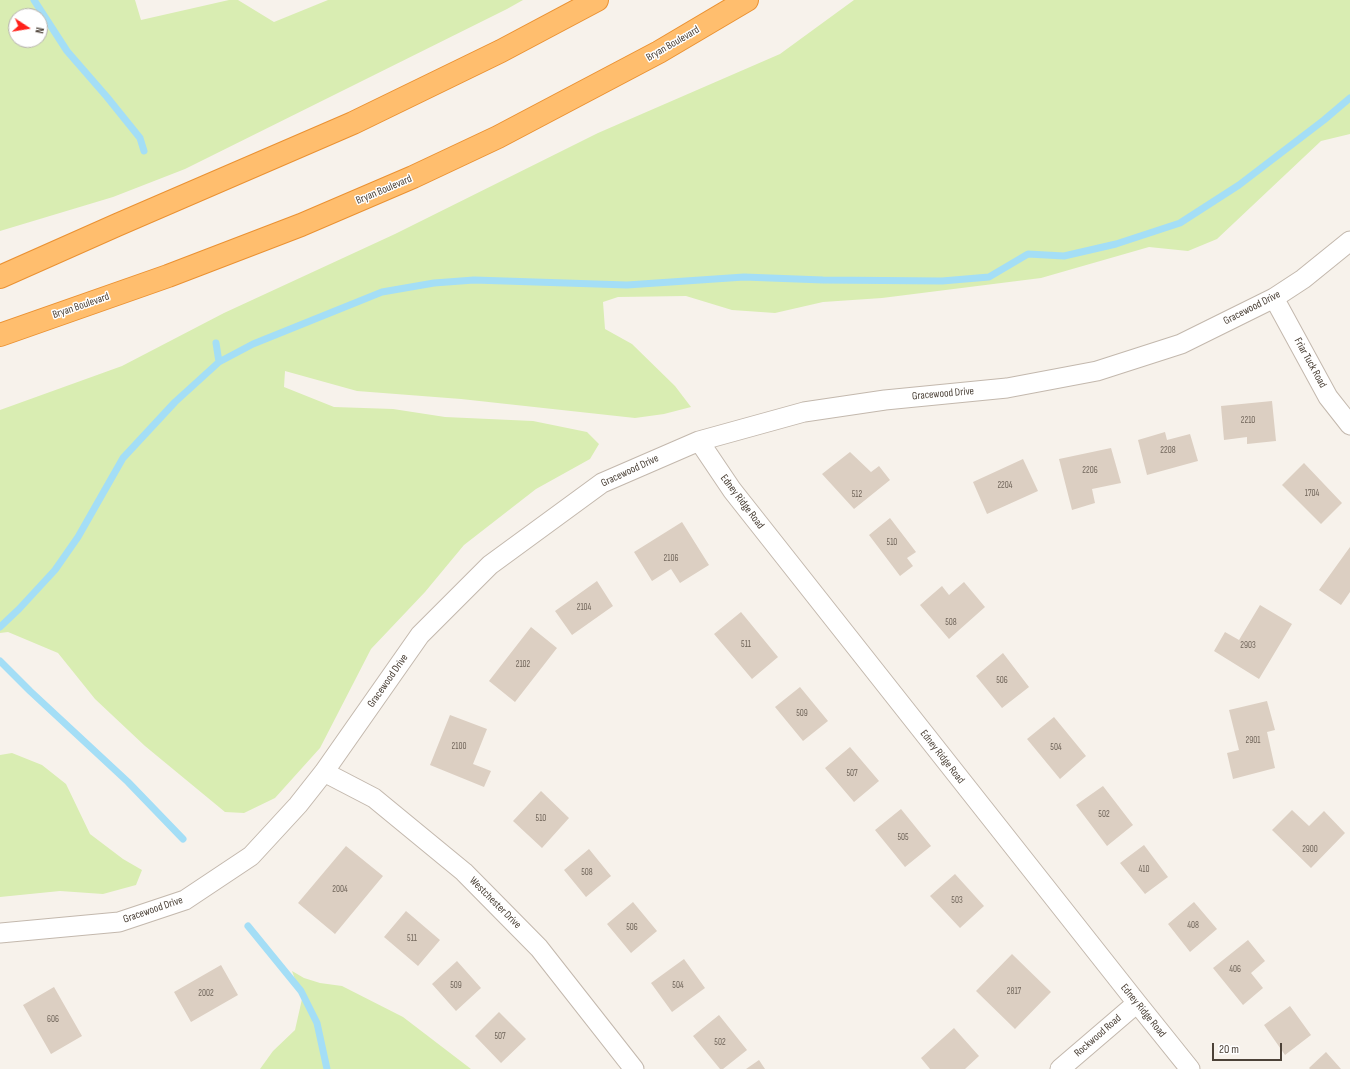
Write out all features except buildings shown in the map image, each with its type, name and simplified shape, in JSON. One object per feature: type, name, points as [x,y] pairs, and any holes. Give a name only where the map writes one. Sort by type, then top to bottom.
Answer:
[{"type":"highway","points":[[0,277],[353,123],[501,51],[597,0]]},
{"type":"highway","name":"Bryan Boulevard","points":[[0,335],[168,276],[301,225],[413,178],[498,137],[659,52],[747,0]]},
{"type":"street","name":"Gracewood Drive","points":[[0,933],[119,922],[185,900],[251,856],[298,805],[324,772],[420,635],[490,565],[602,483],[699,440],[804,412],[885,400],[1006,388],[1097,371],[1181,344],[1274,298],[1303,279],[1350,241]]},
{"type":"street","name":"Friar Tuck Road","points":[[1274,298],[1328,397],[1350,425]]},
{"type":"street","name":"Edney Ridge Road","points":[[699,440],[732,490],[1136,1003],[1190,1069]]},
{"type":"street","name":"Westchester Drive","points":[[324,772],[374,798],[464,872],[539,948],[634,1069]]},
{"type":"street","name":"Rockwood Road","points":[[1060,1069],[1136,1003]]},
{"type":"green space","points":[[0,0],[135,0],[141,20],[229,0],[238,0],[274,22],[328,0],[523,0],[185,169],[113,197],[0,231]]},
{"type":"green space","points":[[854,0],[1350,0],[1350,134],[1321,141],[1217,239],[1188,251],[1149,247],[1041,278],[882,298],[823,302],[775,313],[732,310],[686,296],[618,297],[603,302],[605,329],[632,344],[675,386],[691,407],[664,414],[635,418],[461,399],[357,391],[285,371],[284,387],[334,407],[393,409],[445,417],[533,421],[587,432],[599,444],[590,459],[536,489],[464,545],[425,592],[371,649],[320,748],[275,798],[244,813],[225,812],[145,746],[95,699],[58,653],[8,632],[0,633],[0,410],[122,366],[224,313],[395,234],[598,133],[780,54]]},
{"type":"green space","points":[[12,753],[42,765],[66,784],[90,834],[123,859],[142,870],[136,885],[103,894],[60,891],[0,897],[0,755]]},
{"type":"green space","points":[[292,971],[304,978],[320,983],[342,986],[403,1017],[471,1069],[260,1069],[273,1051],[295,1030],[302,999]]},
{"type":"waterway","points":[[34,0],[67,51],[140,138],[144,151]]},
{"type":"waterway","points":[[0,627],[55,570],[78,537],[123,458],[175,402],[219,362],[253,344],[382,292],[434,283],[474,280],[627,285],[744,277],[823,280],[942,281],[989,277],[1028,254],[1064,256],[1116,244],[1180,223],[1239,185],[1324,120],[1350,98]]},
{"type":"waterway","points":[[216,343],[219,362]]},
{"type":"waterway","points":[[0,661],[128,782],[183,839]]},
{"type":"waterway","points":[[248,926],[301,991],[317,1023],[327,1069]]}]
